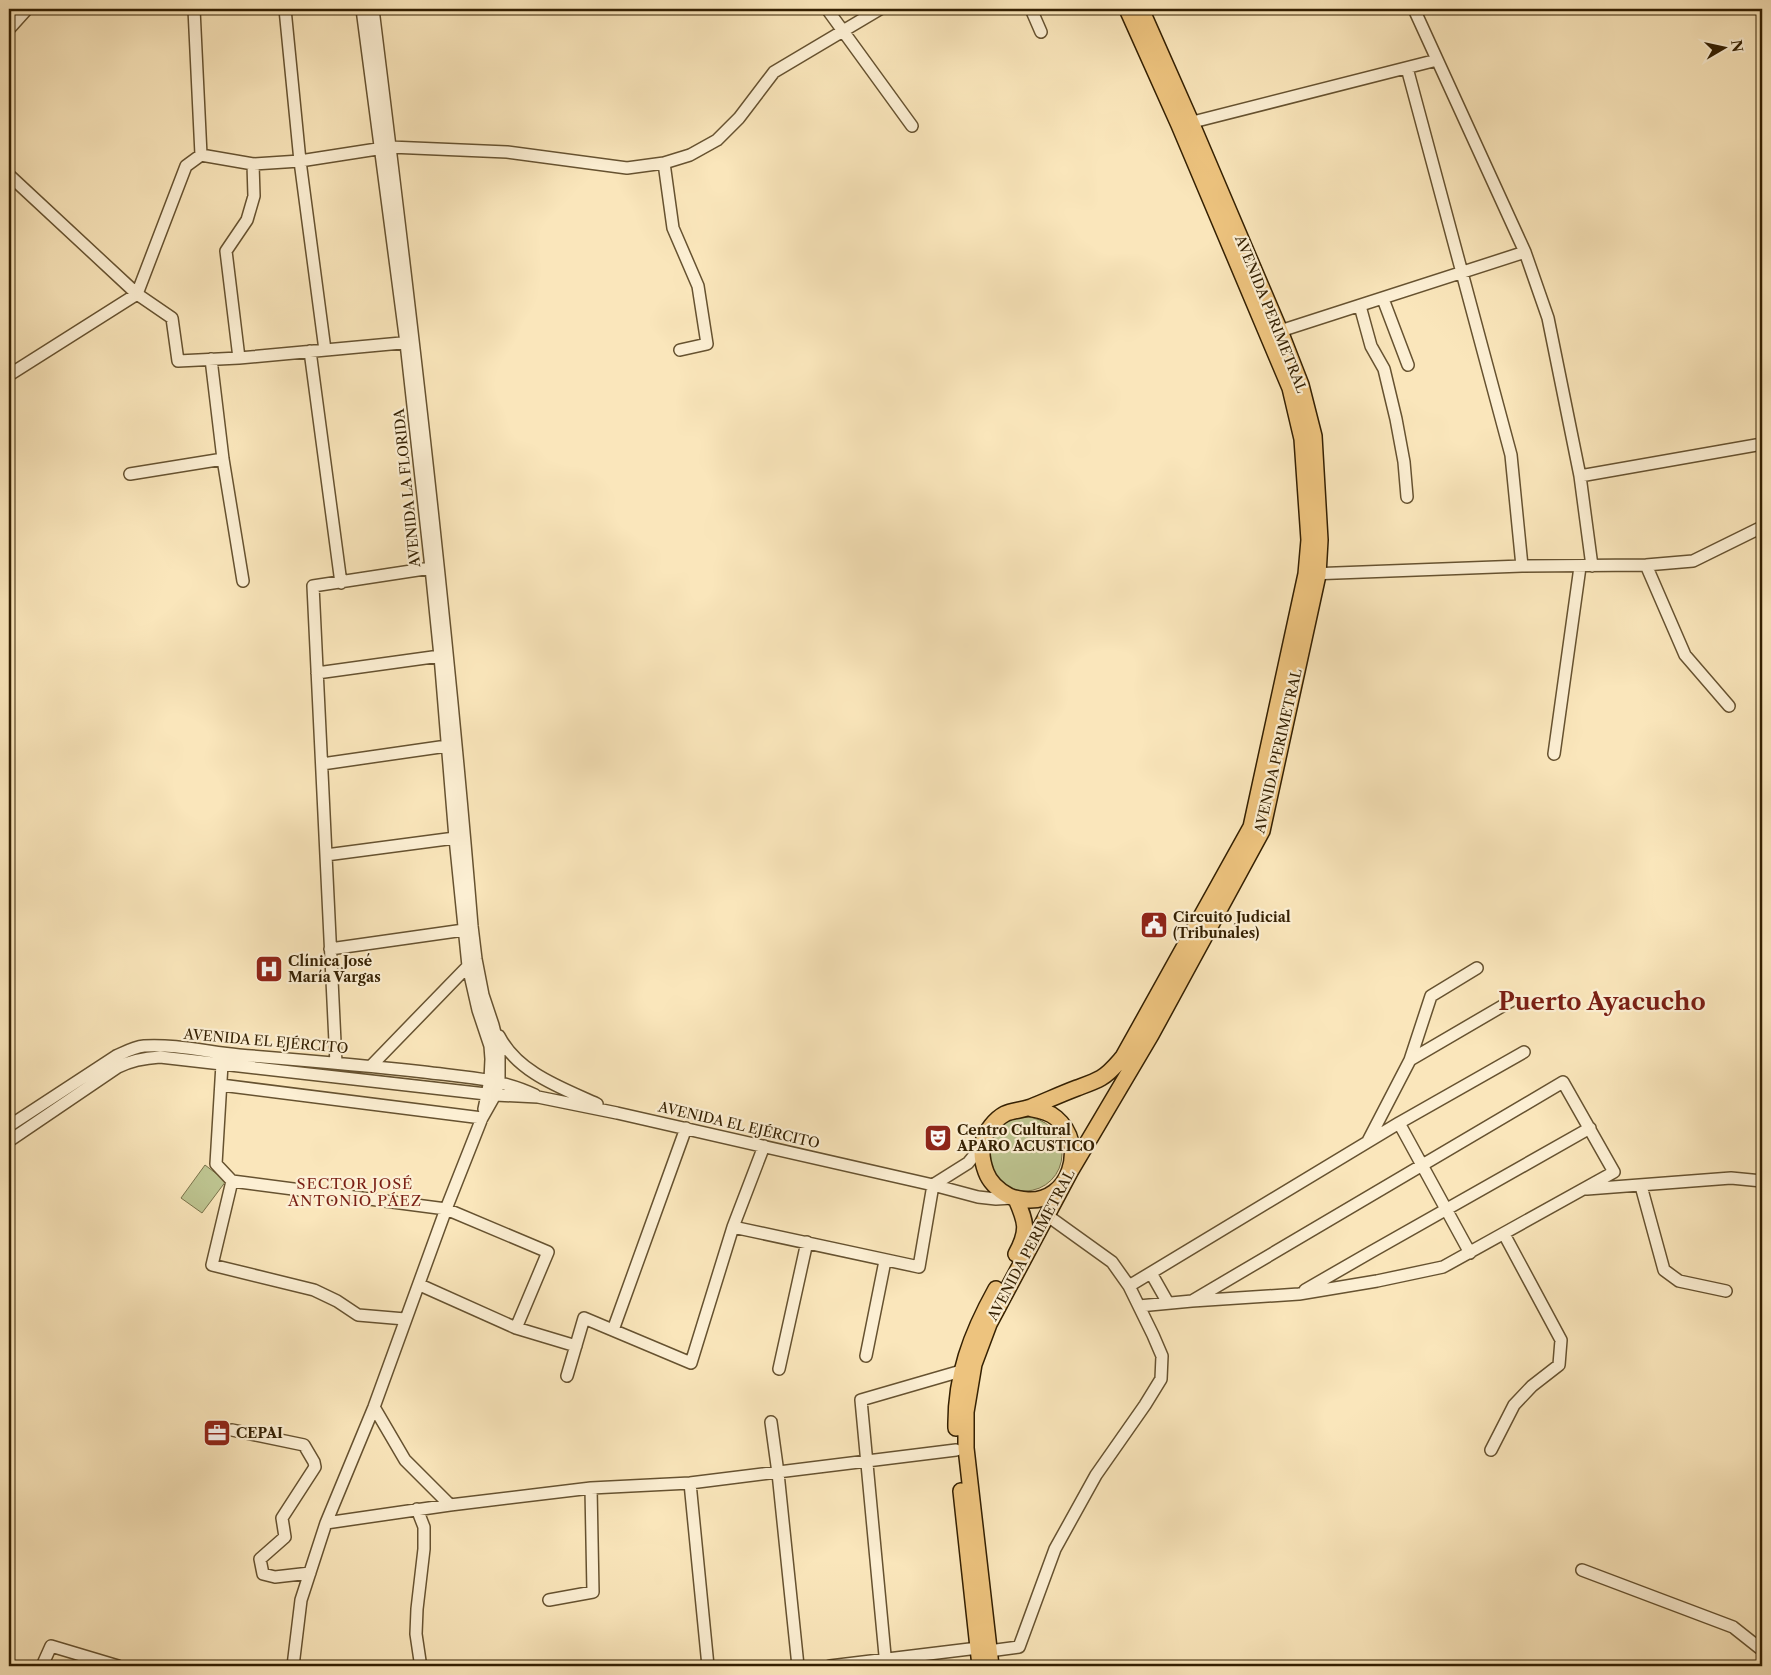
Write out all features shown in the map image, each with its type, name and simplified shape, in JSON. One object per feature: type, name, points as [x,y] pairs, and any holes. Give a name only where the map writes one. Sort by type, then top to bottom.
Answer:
[{"type":"main road","name":"AVENIDA PERIMETRAL","points":[[1127,9],[1185,124]]},
{"type":"main road","name":"AVENIDA PERIMETRAL","points":[[1028,1108],[1100,1078],[1123,1057],[1251,827],[1320,540],[1314,436],[1301,385],[1274,333],[1185,124],[1141,9]]},
{"type":"main road","name":"AVENIDA PERIMETRAL","points":[[980,1666],[986,1655],[966,1448],[966,1412],[974,1364],[989,1324],[1070,1172],[1152,1035],[1262,831],[1312,575]]},
{"type":"main road","points":[[1028,1108],[1043,1110],[1056,1118],[1066,1129],[1072,1143],[1073,1158],[1070,1172],[1061,1186],[1048,1196],[1032,1200],[1014,1198],[998,1190],[988,1178],[982,1162],[982,1146],[987,1131],[998,1118],[1012,1110],[1028,1108]]},
{"type":"main road","name":"AVENIDA PERIMETRAL","points":[[986,1655],[956,1450],[956,1404],[961,1371],[981,1317],[1024,1240],[1024,1216],[1014,1198]]},
{"type":"street","points":[[9,29],[27,9]]},
{"type":"street","points":[[194,9],[201,156]]},
{"type":"street","points":[[285,9],[300,161],[325,350]]},
{"type":"street","name":"AVENIDA LA FLORIDA","points":[[362,9],[385,148],[410,343],[440,656],[446,746],[468,966],[478,1010],[490,1046],[494,1081]]},
{"type":"street","points":[[372,9],[385,148]]},
{"type":"street","points":[[827,9],[912,126]]},
{"type":"street","points":[[9,375],[138,294],[186,166],[201,156],[253,164],[300,161],[385,148],[506,152],[627,168],[664,163],[690,155],[718,140],[739,118],[774,72],[880,9]]},
{"type":"street","points":[[1031,9],[1041,32]]},
{"type":"street","points":[[1414,9],[1525,252],[1548,318],[1580,476],[1592,566]]},
{"type":"street","points":[[1185,124],[1437,60]]},
{"type":"street","points":[[1407,68],[1511,455],[1522,566]]},
{"type":"street","points":[[664,163],[674,228],[698,286],[707,344],[680,350]]},
{"type":"street","points":[[239,358],[226,251],[247,220],[254,196],[253,164]]},
{"type":"street","points":[[9,175],[138,294],[172,318],[178,361],[239,358],[410,343],[449,666],[476,959],[483,995],[499,1049],[491,1095],[446,1209],[420,1285],[374,1407],[326,1523],[301,1600],[293,1666]]},
{"type":"street","points":[[1274,333],[1525,252]]},
{"type":"street","points":[[1383,299],[1408,364]]},
{"type":"street","points":[[1360,306],[1371,346],[1384,369],[1404,462],[1408,497]]},
{"type":"street","points":[[310,352],[341,583]]},
{"type":"street","points":[[211,359],[223,459],[243,581]]},
{"type":"street","points":[[1580,476],[1762,444]]},
{"type":"street","points":[[130,474],[223,459]]},
{"type":"street","points":[[1312,575],[1522,566],[1646,566],[1692,561],[1762,527]]},
{"type":"street","points":[[1646,566],[1685,655],[1729,706]]},
{"type":"street","points":[[1554,754],[1580,567]]},
{"type":"street","points":[[336,1063],[314,586],[431,568]]},
{"type":"street","points":[[317,673],[440,656]]},
{"type":"street","points":[[322,764],[446,746]]},
{"type":"street","points":[[326,855],[455,838]]},
{"type":"street","points":[[330,949],[464,930]]},
{"type":"street","points":[[371,1066],[468,966]]},
{"type":"street","points":[[1367,1142],[1410,1060],[1431,996],[1477,968]]},
{"type":"street","points":[[1410,1060],[1511,1001]]},
{"type":"street","points":[[493,1025],[508,1051],[535,1074],[617,1113]]},
{"type":"street","name":"AVENIDA EL EJÉRCITO","points":[[9,1126],[116,1056],[128,1050],[144,1046],[371,1066],[494,1081],[516,1086],[538,1097]]},
{"type":"street","points":[[1129,1286],[1399,1123],[1524,1052]]},
{"type":"street","name":"AVENIDA EL EJÉRCITO","points":[[9,1141],[118,1067],[131,1060],[160,1057],[491,1095],[538,1097],[686,1128],[978,1196],[996,1199],[1014,1198]]},
{"type":"street","points":[[222,1064],[216,1164],[232,1181],[446,1209],[548,1252],[516,1328]]},
{"type":"street","points":[[1139,1306],[1299,1294],[1377,1281],[1443,1267],[1614,1172],[1563,1082],[1192,1301]]},
{"type":"street","points":[[221,1085],[482,1118]]},
{"type":"street","points":[[1399,1123],[1470,1253]]},
{"type":"street","points":[[613,1330],[686,1128]]},
{"type":"street","points":[[1299,1294],[1590,1128]]},
{"type":"street","points":[[567,1376],[584,1318],[691,1363],[733,1227],[764,1146]]},
{"type":"street","points":[[733,1227],[919,1267],[932,1185],[968,1163],[982,1146]]},
{"type":"street","points":[[1584,1189],[1731,1178],[1762,1181]]},
{"type":"street","points":[[232,1181],[212,1265],[314,1290],[337,1301],[358,1315],[406,1319]]},
{"type":"street","points":[[1642,1186],[1664,1270],[1679,1281],[1726,1291]]},
{"type":"street","points":[[830,1666],[986,1655],[1019,1647],[1055,1548],[1096,1475],[1145,1405],[1160,1379],[1162,1356],[1129,1286],[1112,1262],[1048,1216]]},
{"type":"street","points":[[1491,1450],[1514,1405],[1532,1386],[1554,1371],[1559,1365],[1561,1352],[1560,1340],[1504,1234]]},
{"type":"street","points":[[779,1369],[808,1242]]},
{"type":"street","points":[[866,1356],[885,1261]]},
{"type":"street","points":[[1150,1273],[1168,1303]]},
{"type":"street","points":[[420,1285],[516,1328],[576,1346]]},
{"type":"street","points":[[886,1663],[861,1400],[961,1371]]},
{"type":"street","points":[[374,1407],[405,1460],[450,1505]]},
{"type":"street","points":[[771,1422],[798,1666]]},
{"type":"street","points":[[232,1430],[304,1445],[314,1462],[315,1467],[282,1518],[285,1537],[260,1559],[263,1574],[275,1577],[310,1573]]},
{"type":"street","points":[[326,1523],[417,1509],[591,1488],[690,1483],[956,1450]]},
{"type":"street","points":[[690,1483],[708,1666]]},
{"type":"street","points":[[549,1600],[593,1592],[591,1488]]},
{"type":"street","points":[[417,1509],[424,1527],[424,1549],[416,1634],[422,1666]]},
{"type":"street","points":[[1582,1570],[1732,1627],[1762,1650]]},
{"type":"street","points":[[42,1666],[51,1646],[118,1666]]},
{"type":"green space","points":[[1025,1117],[1046,1123],[1056,1133],[1062,1154],[1056,1175],[1046,1185],[1025,1191],[1004,1185],[994,1175],[988,1154],[994,1133],[1004,1123]]},
{"type":"green space","points":[[205,1165],[226,1181],[202,1213],[181,1198]]},
{"type":"place","name":"Circuito Judicial (Tribunales)","points":[[1154,925]]},
{"type":"place","name":"Clínica José María Vargas","points":[[269,969]]},
{"type":"place","name":"Centro Cultural APARO ACUSTICO","points":[[938,1138]]},
{"type":"place","name":"CEPAI","points":[[217,1433]]},
{"type":"district","name":"Puerto Ayacucho","points":[[1602,1002]]},
{"type":"district","name":"SECTOR JOSÉ ANTONIO PÁEZ","points":[[355,1192]]}]
